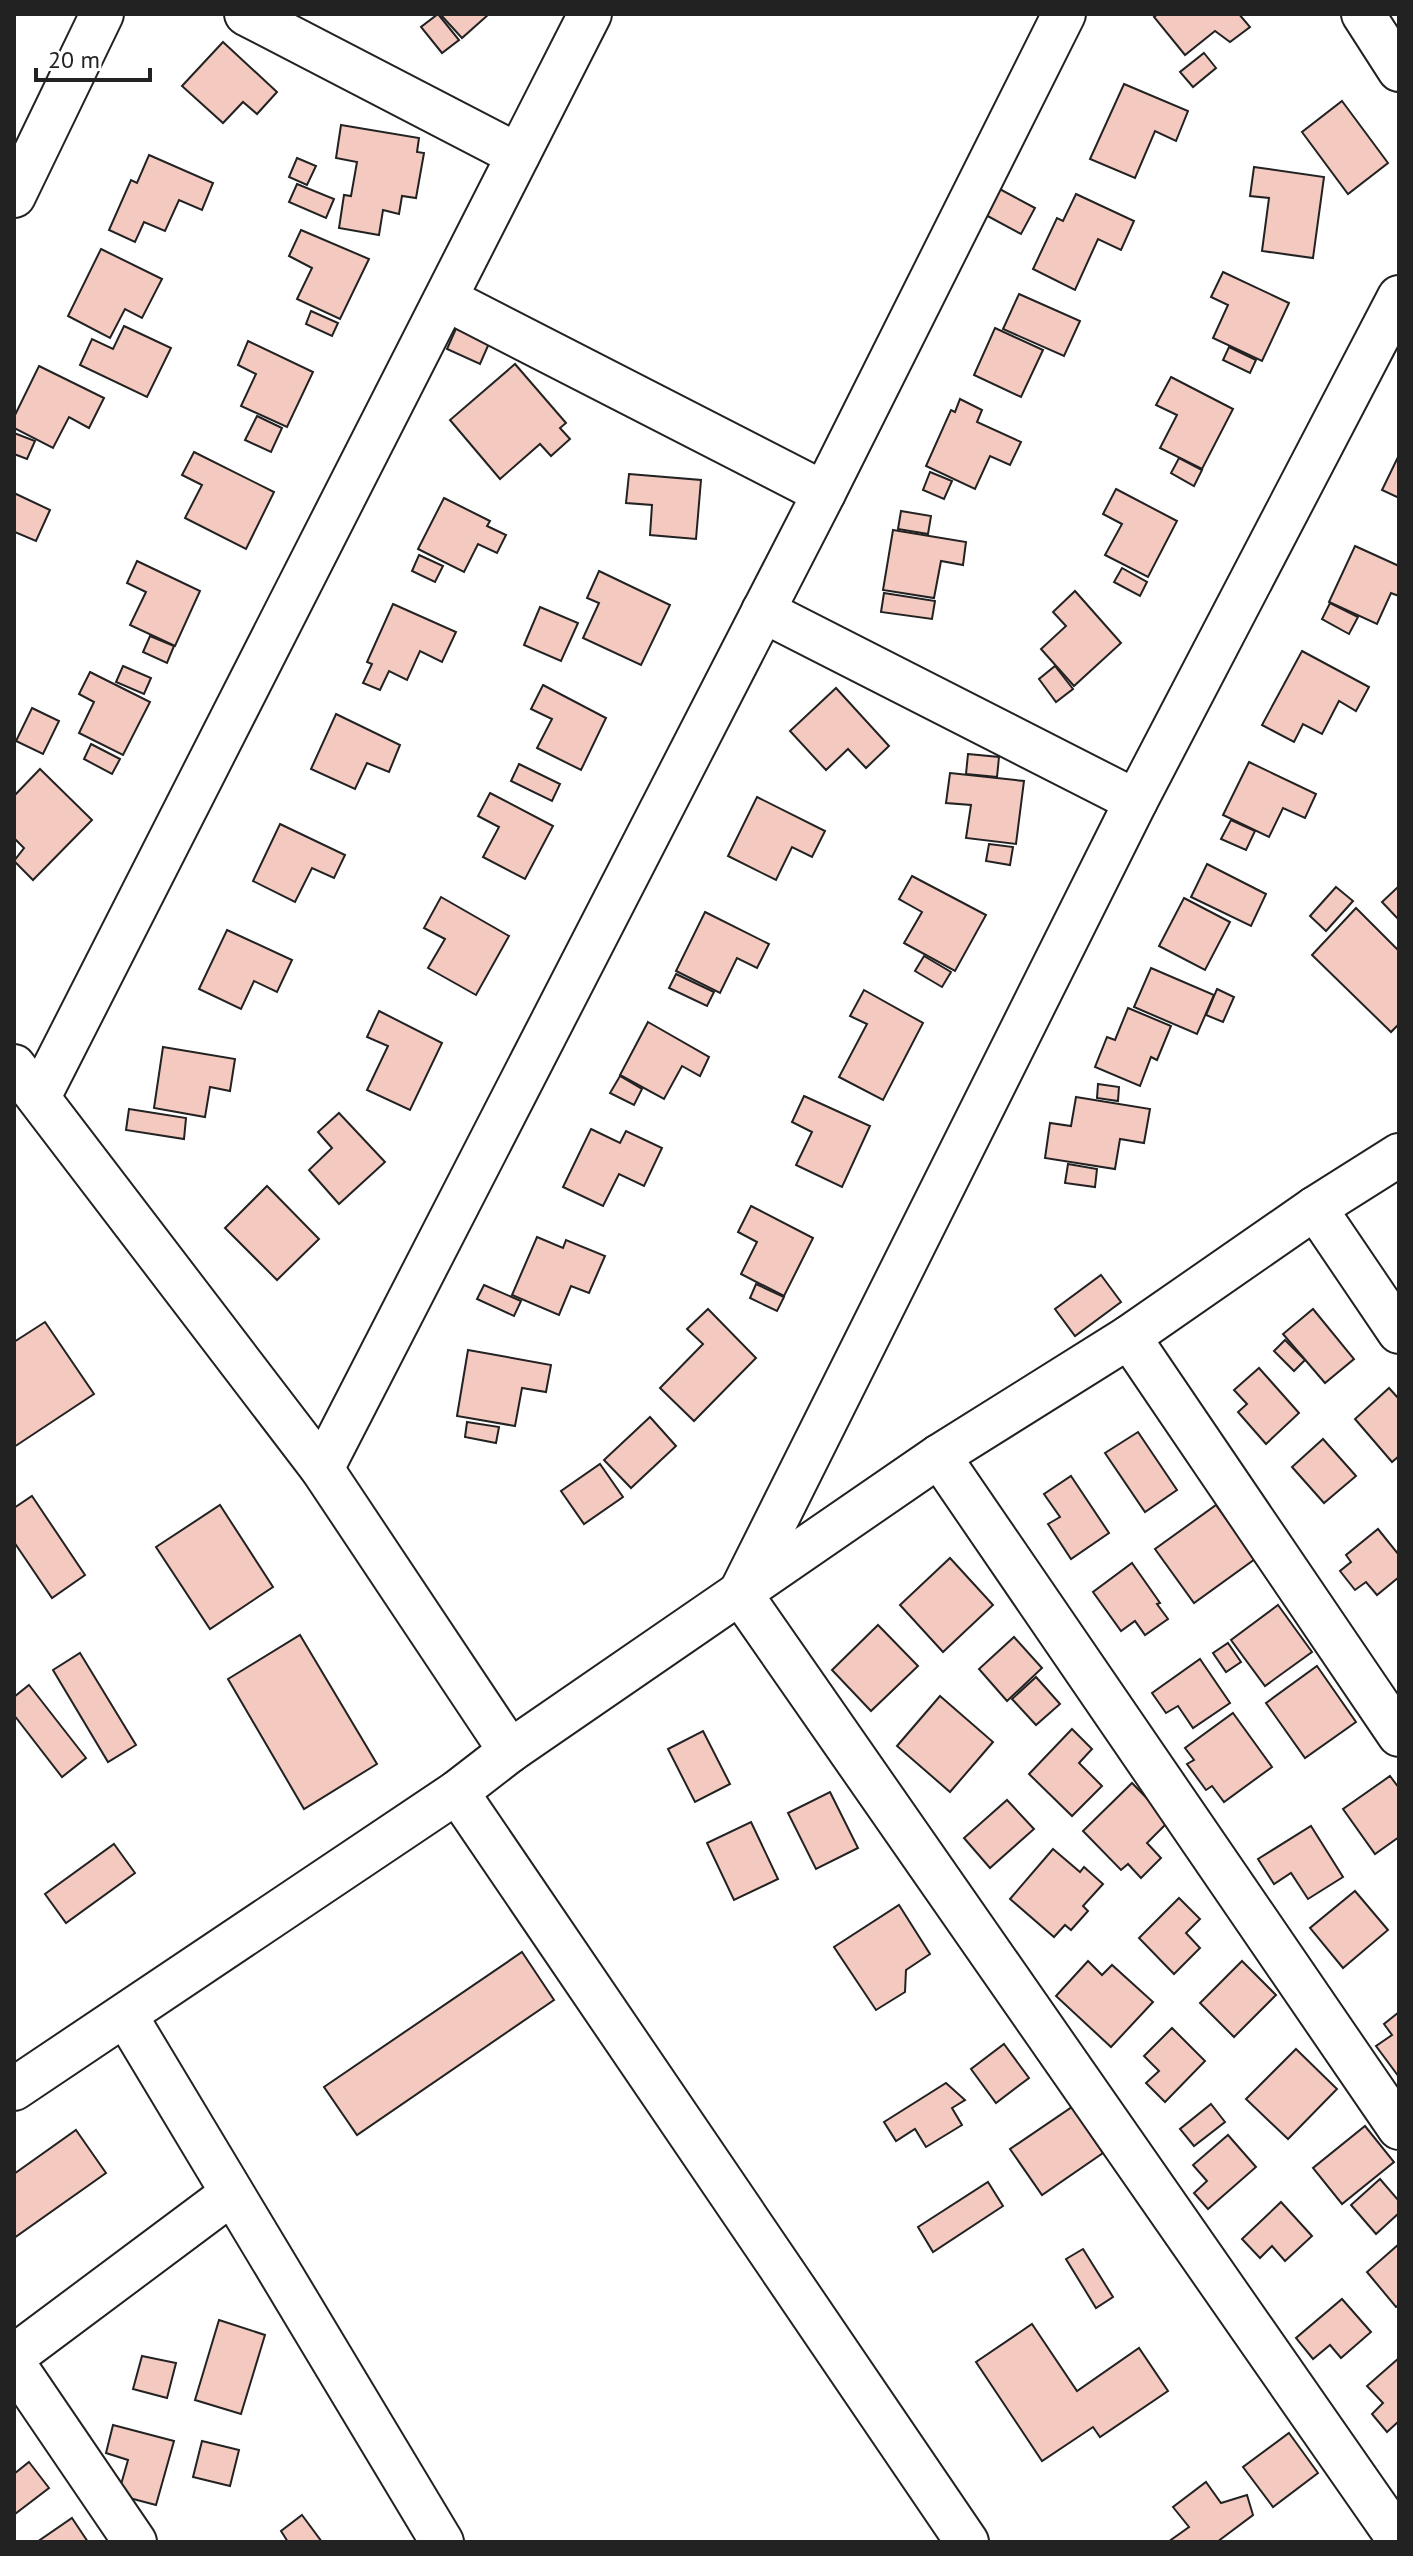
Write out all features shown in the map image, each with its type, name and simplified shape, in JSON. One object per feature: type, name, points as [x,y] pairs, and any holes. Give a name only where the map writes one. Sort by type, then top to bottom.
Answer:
[{"type":"street","points":[[246,14],[518,155]]},
{"type":"street","points":[[510,1751],[322,1469],[27,1082],[446,299],[590,14]]},
{"type":"street","points":[[322,1469],[824,493],[1064,14]]},
{"type":"street","points":[[1363,14],[1399,70]]},
{"type":"street","points":[[14,196],[87,19]]},
{"type":"street","points":[[740,1593],[1136,801],[1399,297]]},
{"type":"street","points":[[446,299],[824,493]]},
{"type":"street","points":[[763,611],[1136,801]]},
{"type":"street","points":[[14,2089],[457,1792],[510,1751],[939,1456],[1129,1337],[1315,1208],[1399,1155]]},
{"type":"street","points":[[1315,1208],[1399,1332]]},
{"type":"street","points":[[1129,1337],[1399,1735]]},
{"type":"street","points":[[939,1456],[1399,2128]]},
{"type":"street","points":[[740,1593],[1399,2540]]},
{"type":"street","points":[[457,1792],[967,2542]]},
{"type":"street","points":[[126,2016],[442,2542]]},
{"type":"street","points":[[14,2356],[231,2194]]},
{"type":"street","points":[[14,2364],[135,2542]]},
{"type":"building","points":[[438,14],[459,40],[442,53],[421,27]]},
{"type":"building","points":[[440,14],[489,14],[462,38]]},
{"type":"building","points":[[1158,14],[1239,14],[1250,27],[1230,42],[1215,31],[1185,55],[1154,17]]},
{"type":"building","points":[[223,42],[277,92],[257,114],[243,102],[223,123],[182,86]]},
{"type":"building","points":[[1204,53],[1216,68],[1193,87],[1180,72]]},
{"type":"building","points":[[1124,84],[1188,111],[1176,141],[1155,131],[1135,178],[1090,159]]},
{"type":"building","points":[[1342,101],[1388,163],[1348,194],[1302,132]]},
{"type":"building","points":[[341,125],[419,138],[417,152],[424,153],[416,198],[402,196],[399,214],[383,210],[379,235],[339,228],[344,195],[351,196],[357,162],[336,158]]},
{"type":"building","points":[[149,155],[213,183],[202,210],[179,200],[165,231],[144,222],[135,242],[109,230],[131,180],[137,183]]},
{"type":"building","points":[[297,158],[316,166],[307,185],[289,177]]},
{"type":"building","points":[[1254,167],[1324,177],[1313,258],[1262,251],[1269,198],[1250,196]]},
{"type":"building","points":[[297,184],[334,199],[326,218],[289,202]]},
{"type":"building","points":[[996,187],[1035,208],[1021,234],[982,213]]},
{"type":"building","points":[[1076,194],[1134,221],[1121,250],[1098,239],[1075,290],[1033,269],[1057,218],[1063,221]]},
{"type":"building","points":[[301,230],[369,259],[340,319],[297,299],[312,268],[289,256]]},
{"type":"building","points":[[101,249],[162,279],[142,318],[125,309],[110,338],[68,316]]},
{"type":"building","points":[[1223,272],[1289,303],[1262,361],[1213,338],[1228,305],[1211,297]]},
{"type":"building","points":[[1019,294],[1080,321],[1064,356],[1003,329]]},
{"type":"building","points":[[311,311],[338,323],[332,336],[306,324]]},
{"type":"building","points":[[458,324],[491,339],[480,364],[447,349]]},
{"type":"building","points":[[124,326],[171,348],[147,397],[80,365],[92,339],[113,349]]},
{"type":"building","points":[[995,328],[1043,350],[1021,397],[974,375]]},
{"type":"building","points":[[248,341],[313,372],[287,427],[241,406],[256,374],[238,365]]},
{"type":"building","points":[[1229,347],[1256,360],[1250,373],[1223,360]]},
{"type":"building","points":[[515,364],[566,423],[560,428],[570,439],[551,456],[540,444],[500,479],[450,420]]},
{"type":"building","points":[[39,366],[104,398],[89,428],[69,417],[53,448],[14,428],[14,417]]},
{"type":"building","points":[[1171,377],[1233,409],[1202,469],[1160,448],[1177,415],[1156,405]]},
{"type":"building","points":[[960,399],[982,410],[977,422],[1021,442],[1010,465],[990,456],[975,489],[926,466],[951,410],[955,412]]},
{"type":"building","points":[[257,416],[282,428],[271,452],[245,440]]},
{"type":"building","points":[[14,433],[35,441],[27,459],[14,454]]},
{"type":"building","points":[[194,452],[274,492],[246,549],[185,518],[202,485],[182,475]]},
{"type":"building","points":[[1399,455],[1399,498],[1382,490]]},
{"type":"building","points":[[1179,458],[1202,470],[1194,486],[1171,473]]},
{"type":"building","points":[[930,472],[952,481],[944,499],[923,490]]},
{"type":"building","points":[[629,474],[701,480],[696,539],[650,535],[652,505],[626,503]]},
{"type":"building","points":[[1116,489],[1177,521],[1148,577],[1105,555],[1122,524],[1103,514]]},
{"type":"building","points":[[14,493],[50,510],[36,541],[15,532],[14,535]]},
{"type":"building","points":[[444,498],[490,521],[487,526],[506,535],[497,553],[478,544],[464,572],[418,549]]},
{"type":"building","points":[[901,511],[931,516],[928,534],[898,529]]},
{"type":"building","points":[[893,530],[966,542],[963,565],[941,561],[934,598],[883,590]]},
{"type":"building","points":[[1355,546],[1399,566],[1399,596],[1391,593],[1377,624],[1329,602]]},
{"type":"building","points":[[419,555],[443,566],[435,582],[412,571]]},
{"type":"building","points":[[137,561],[200,591],[175,646],[130,625],[146,592],[127,583]]},
{"type":"building","points":[[1122,568],[1147,582],[1140,596],[1114,582]]},
{"type":"building","points":[[599,571],[670,605],[641,665],[583,638],[599,603],[587,598]]},
{"type":"building","points":[[1075,591],[1121,643],[1074,686],[1041,649],[1066,626],[1053,612]]},
{"type":"building","points":[[884,593],[935,601],[932,619],[881,612]]},
{"type":"building","points":[[1330,603],[1358,617],[1349,634],[1322,619]]},
{"type":"building","points":[[393,604],[456,632],[442,662],[420,651],[407,680],[389,671],[380,690],[363,683],[372,664],[367,662]]},
{"type":"building","points":[[540,607],[578,623],[561,661],[524,645]]},
{"type":"building","points":[[150,636],[174,646],[167,663],[143,652]]},
{"type":"building","points":[[1302,651],[1369,687],[1356,711],[1339,701],[1322,734],[1303,724],[1294,742],[1262,725]]},
{"type":"building","points":[[123,666],[151,678],[144,694],[116,682]]},
{"type":"building","points":[[1055,666],[1073,689],[1056,702],[1039,679]]},
{"type":"building","points":[[90,672],[150,702],[123,755],[79,733],[94,702],[79,694]]},
{"type":"building","points":[[543,685],[606,718],[581,770],[537,748],[552,719],[531,709]]},
{"type":"building","points":[[836,688],[889,746],[866,768],[848,749],[826,770],[790,731]]},
{"type":"building","points":[[32,708],[59,721],[43,754],[16,741]]},
{"type":"building","points":[[336,714],[400,745],[389,772],[367,763],[355,789],[311,769]]},
{"type":"building","points":[[91,744],[120,759],[112,774],[84,759]]},
{"type":"building","points":[[968,754],[999,757],[997,777],[966,774]]},
{"type":"building","points":[[1249,762],[1316,794],[1305,818],[1283,808],[1269,837],[1223,815]]},
{"type":"building","points":[[519,764],[560,784],[552,801],[511,781]]},
{"type":"building","points":[[40,769],[92,820],[33,880],[14,861],[24,848],[14,838],[14,796]]},
{"type":"building","points":[[950,773],[1024,781],[1016,844],[966,838],[971,805],[946,803]]},
{"type":"building","points":[[490,793],[553,826],[525,879],[483,857],[499,827],[478,816]]},
{"type":"building","points":[[757,797],[825,831],[812,857],[792,847],[776,880],[728,856]]},
{"type":"building","points":[[1231,820],[1255,831],[1246,850],[1221,839]]},
{"type":"building","points":[[280,824],[345,855],[334,878],[312,868],[295,902],[253,881]]},
{"type":"building","points":[[989,844],[1013,847],[1010,865],[986,861]]},
{"type":"building","points":[[1207,864],[1266,894],[1251,926],[1191,897]]},
{"type":"building","points":[[912,876],[986,915],[955,971],[904,943],[922,912],[899,899]]},
{"type":"building","points":[[1399,886],[1399,920],[1382,902]]},
{"type":"building","points":[[1336,887],[1353,901],[1326,931],[1310,916]]},
{"type":"building","points":[[441,897],[509,936],[476,995],[428,968],[445,939],[424,928]]},
{"type":"building","points":[[1184,898],[1230,922],[1205,970],[1159,946]]},
{"type":"building","points":[[1356,908],[1399,951],[1399,1024],[1391,1032],[1312,955]]},
{"type":"building","points":[[705,912],[769,944],[757,968],[737,958],[720,993],[676,971]]},
{"type":"building","points":[[227,930],[292,960],[277,992],[254,981],[241,1009],[199,989]]},
{"type":"building","points":[[924,956],[951,972],[942,987],[915,971]]},
{"type":"building","points":[[1151,968],[1214,995],[1197,1034],[1134,1007]]},
{"type":"building","points":[[676,974],[714,992],[707,1006],[669,988]]},
{"type":"building","points":[[1217,989],[1234,997],[1223,1022],[1206,1015]]},
{"type":"building","points":[[864,990],[923,1023],[883,1100],[839,1077],[867,1024],[850,1016]]},
{"type":"building","points":[[1128,1008],[1171,1026],[1157,1060],[1151,1057],[1140,1086],[1095,1067],[1107,1037],[1115,1040]]},
{"type":"building","points":[[379,1011],[442,1043],[410,1110],[367,1090],[388,1046],[367,1037]]},
{"type":"building","points":[[648,1022],[709,1057],[700,1076],[682,1066],[664,1099],[620,1075]]},
{"type":"building","points":[[163,1047],[235,1059],[230,1091],[210,1087],[205,1117],[154,1108]]},
{"type":"building","points":[[620,1076],[642,1089],[634,1105],[610,1093]]},
{"type":"building","points":[[1098,1084],[1119,1087],[1118,1101],[1097,1098]]},
{"type":"building","points":[[804,1096],[870,1126],[842,1187],[796,1165],[812,1132],[792,1122]]},
{"type":"building","points":[[1076,1097],[1150,1109],[1144,1143],[1120,1139],[1115,1169],[1045,1158],[1050,1123],[1071,1126]]},
{"type":"building","points":[[129,1109],[186,1118],[184,1139],[126,1130]]},
{"type":"building","points":[[339,1113],[385,1162],[339,1204],[309,1170],[332,1148],[318,1132]]},
{"type":"building","points":[[591,1129],[620,1143],[626,1131],[662,1148],[644,1186],[619,1174],[603,1206],[563,1187]]},
{"type":"building","points":[[1068,1164],[1097,1169],[1095,1187],[1065,1183]]},
{"type":"building","points":[[267,1186],[319,1239],[277,1280],[225,1228]]},
{"type":"building","points":[[751,1206],[813,1238],[784,1296],[741,1274],[757,1242],[738,1232]]},
{"type":"building","points":[[537,1237],[563,1248],[566,1240],[605,1256],[589,1293],[571,1286],[559,1315],[512,1295]]},
{"type":"building","points":[[1101,1275],[1121,1302],[1075,1336],[1055,1309]]},
{"type":"building","points":[[756,1284],[784,1297],[777,1311],[750,1298]]},
{"type":"building","points":[[484,1285],[521,1301],[514,1316],[477,1299]]},
{"type":"building","points":[[708,1309],[756,1358],[694,1421],[660,1388],[703,1344],[687,1329]]},
{"type":"building","points":[[1313,1309],[1354,1359],[1325,1383],[1283,1334]]},
{"type":"building","points":[[45,1322],[94,1394],[14,1447],[14,1342]]},
{"type":"building","points":[[1285,1340],[1305,1360],[1294,1371],[1274,1351]]},
{"type":"building","points":[[468,1350],[551,1365],[546,1392],[522,1388],[515,1426],[457,1416]]},
{"type":"building","points":[[1259,1368],[1299,1413],[1266,1444],[1238,1412],[1247,1404],[1234,1390]]},
{"type":"building","points":[[1389,1388],[1399,1399],[1399,1456],[1392,1462],[1355,1419]]},
{"type":"building","points":[[650,1417],[676,1446],[631,1488],[604,1460]]},
{"type":"building","points":[[467,1422],[499,1427],[496,1443],[465,1437]]},
{"type":"building","points":[[1138,1432],[1177,1490],[1145,1512],[1105,1453]]},
{"type":"building","points":[[1323,1439],[1356,1476],[1324,1503],[1292,1467]]},
{"type":"building","points":[[600,1464],[623,1497],[584,1524],[561,1491]]},
{"type":"building","points":[[1071,1476],[1109,1533],[1071,1559],[1048,1524],[1060,1517],[1044,1494]]},
{"type":"building","points":[[32,1496],[85,1575],[52,1598],[14,1542],[14,1508]]},
{"type":"building","points":[[220,1505],[273,1587],[210,1629],[156,1547]]},
{"type":"building","points":[[1216,1505],[1255,1559],[1194,1603],[1155,1549]]},
{"type":"building","points":[[1378,1529],[1399,1555],[1399,1577],[1377,1595],[1366,1582],[1355,1590],[1340,1571],[1351,1562],[1346,1555]]},
{"type":"building","points":[[950,1558],[993,1605],[943,1652],[900,1605]]},
{"type":"building","points":[[1132,1563],[1168,1619],[1145,1635],[1135,1621],[1121,1631],[1093,1592]]},
{"type":"building","points":[[1278,1605],[1312,1652],[1265,1686],[1231,1640]]},
{"type":"building","points":[[878,1625],[918,1666],[871,1711],[832,1670]]},
{"type":"building","points":[[300,1635],[377,1764],[304,1809],[228,1679]]},
{"type":"building","points":[[1014,1637],[1042,1668],[1007,1701],[979,1669]]},
{"type":"building","points":[[1228,1643],[1241,1662],[1226,1672],[1213,1653]]},
{"type":"building","points":[[80,1653],[136,1745],[108,1762],[53,1670]]},
{"type":"building","points":[[1200,1659],[1230,1703],[1193,1728],[1178,1706],[1166,1713],[1152,1693]]},
{"type":"building","points":[[1317,1666],[1356,1722],[1305,1758],[1266,1703]]},
{"type":"building","points":[[1036,1677],[1060,1704],[1036,1725],[1012,1699]]},
{"type":"building","points":[[29,1685],[86,1758],[62,1777],[14,1715],[14,1697]]},
{"type":"building","points":[[940,1696],[993,1742],[950,1792],[897,1746]]},
{"type":"building","points":[[1233,1713],[1272,1767],[1224,1802],[1212,1786],[1206,1790],[1187,1764],[1194,1760],[1185,1748]]},
{"type":"building","points":[[1072,1729],[1092,1749],[1079,1763],[1102,1786],[1072,1816],[1029,1774]]},
{"type":"building","points":[[703,1731],[730,1784],[695,1802],[668,1749]]},
{"type":"building","points":[[1390,1776],[1399,1788],[1399,1837],[1375,1854],[1343,1809]]},
{"type":"building","points":[[1132,1783],[1169,1821],[1147,1843],[1161,1858],[1141,1878],[1128,1864],[1121,1870],[1083,1831]]},
{"type":"building","points":[[830,1792],[858,1848],[816,1869],[788,1813]]},
{"type":"building","points":[[1007,1800],[1034,1829],[990,1868],[964,1838]]},
{"type":"building","points":[[751,1822],[778,1879],[734,1900],[707,1843]]},
{"type":"building","points":[[1311,1826],[1343,1877],[1308,1899],[1291,1873],[1274,1884],[1258,1859]]},
{"type":"building","points":[[114,1844],[135,1873],[66,1923],[45,1894]]},
{"type":"building","points":[[1053,1849],[1080,1872],[1084,1867],[1103,1884],[1083,1906],[1088,1911],[1071,1930],[1065,1925],[1054,1937],[1010,1899]]},
{"type":"building","points":[[1355,1891],[1388,1930],[1343,1968],[1310,1928]]},
{"type":"building","points":[[1179,1898],[1200,1919],[1186,1933],[1200,1948],[1174,1974],[1139,1938]]},
{"type":"building","points":[[899,1905],[930,1954],[906,1970],[905,1992],[876,2010],[834,1947]]},
{"type":"building","points":[[522,1952],[554,2000],[357,2135],[324,2087]]},
{"type":"building","points":[[1088,1961],[1102,1975],[1112,1965],[1153,2002],[1111,2047],[1056,1996]]},
{"type":"building","points":[[1242,1961],[1276,1995],[1234,2037],[1200,2003]]},
{"type":"building","points":[[1399,2012],[1399,2077],[1376,2046],[1392,2035],[1384,2024]]},
{"type":"building","points":[[1172,2028],[1205,2061],[1165,2102],[1146,2083],[1159,2071],[1144,2056]]},
{"type":"building","points":[[1004,2044],[1029,2078],[996,2103],[971,2069]]},
{"type":"building","points":[[1296,2049],[1337,2089],[1288,2139],[1246,2099]]},
{"type":"building","points":[[946,2083],[965,2100],[952,2108],[962,2125],[926,2147],[915,2129],[896,2141],[884,2122]]},
{"type":"building","points":[[1211,2104],[1225,2122],[1194,2146],[1180,2129]]},
{"type":"building","points":[[1072,2107],[1103,2153],[1042,2195],[1010,2149]]},
{"type":"building","points":[[1365,2126],[1394,2162],[1342,2204],[1313,2168]]},
{"type":"building","points":[[76,2130],[106,2173],[14,2238],[14,2174]]},
{"type":"building","points":[[1228,2135],[1256,2167],[1208,2209],[1194,2193],[1207,2181],[1193,2165]]},
{"type":"building","points":[[1380,2179],[1399,2201],[1399,2213],[1376,2234],[1351,2205]]},
{"type":"building","points":[[988,2182],[1003,2206],[933,2252],[918,2227]]},
{"type":"building","points":[[1281,2202],[1312,2236],[1285,2261],[1272,2246],[1260,2258],[1242,2239]]},
{"type":"building","points":[[1399,2244],[1399,2305],[1396,2307],[1367,2272]]},
{"type":"building","points":[[1083,2249],[1113,2297],[1096,2308],[1066,2259]]},
{"type":"building","points":[[1342,2299],[1371,2332],[1341,2358],[1330,2345],[1313,2359],[1296,2338]]},
{"type":"building","points":[[219,2320],[265,2335],[241,2414],[195,2400]]},
{"type":"building","points":[[1032,2324],[1077,2391],[1139,2348],[1168,2391],[1100,2437],[1093,2427],[1042,2461],[976,2362]]},
{"type":"building","points":[[142,2356],[176,2363],[167,2398],[133,2389]]},
{"type":"building","points":[[1399,2358],[1399,2421],[1387,2432],[1372,2414],[1383,2403],[1367,2386]]},
{"type":"building","points":[[113,2425],[174,2441],[156,2505],[118,2495],[128,2460],[106,2453]]},
{"type":"building","points":[[1289,2433],[1318,2473],[1273,2507],[1243,2467]]},
{"type":"building","points":[[202,2441],[239,2450],[230,2486],[193,2477]]},
{"type":"building","points":[[29,2462],[49,2488],[15,2514],[14,2474]]},
{"type":"building","points":[[1206,2482],[1221,2503],[1247,2495],[1253,2515],[1217,2542],[1168,2542],[1189,2527],[1173,2507]]},
{"type":"building","points":[[302,2515],[322,2542],[288,2542],[281,2531]]},
{"type":"building","points":[[72,2518],[88,2542],[37,2542]]}]
